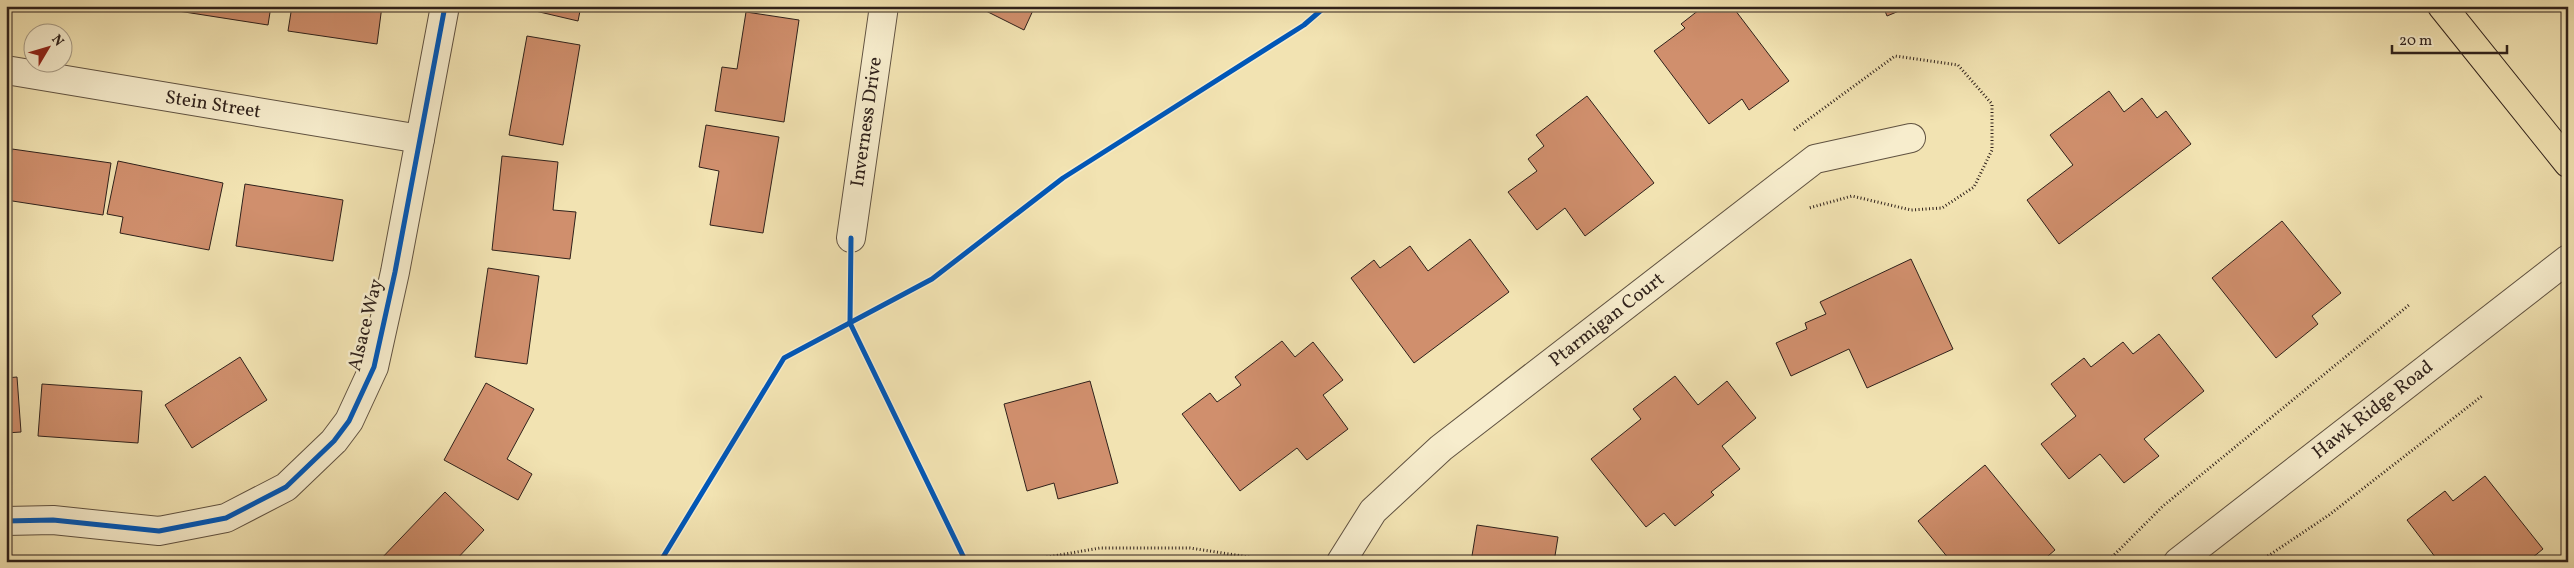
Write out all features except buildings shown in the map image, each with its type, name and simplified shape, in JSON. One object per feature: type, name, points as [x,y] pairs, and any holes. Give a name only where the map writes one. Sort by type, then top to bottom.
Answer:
[{"type":"main road","points":[[2442,6],[2568,163]]},
{"type":"street","name":"Alsace Way","points":[[6,521],[53,520],[159,531],[226,518],[286,487],[334,441],[349,421],[374,368],[445,6]]},
{"type":"street","name":"Inverness Drive","points":[[851,238],[884,6]]},
{"type":"street","name":"Stein Street","points":[[6,70],[420,139]]},
{"type":"street","name":"Ptarmigan Court","points":[[1341,562],[1373,511],[1441,448],[1815,160],[1912,138]]},
{"type":"street","name":"Hawk Ridge Road","points":[[2178,562],[2568,259]]},
{"type":"path","points":[[2106,562],[2163,506],[2409,305]]},
{"type":"path","points":[[2259,562],[2329,515],[2482,396]]},
{"type":"path","points":[[1019,562],[1100,548],[1190,548],[1281,562]]},
{"type":"cycle path","points":[[6,521],[53,520],[159,531],[226,518],[286,487],[334,441],[349,421],[374,367],[395,272],[445,6]]},
{"type":"cycle path","points":[[660,562],[784,358],[932,279],[1063,178],[1304,25],[1326,6]]},
{"type":"cycle path","points":[[851,238],[850,323],[966,562]]}]
